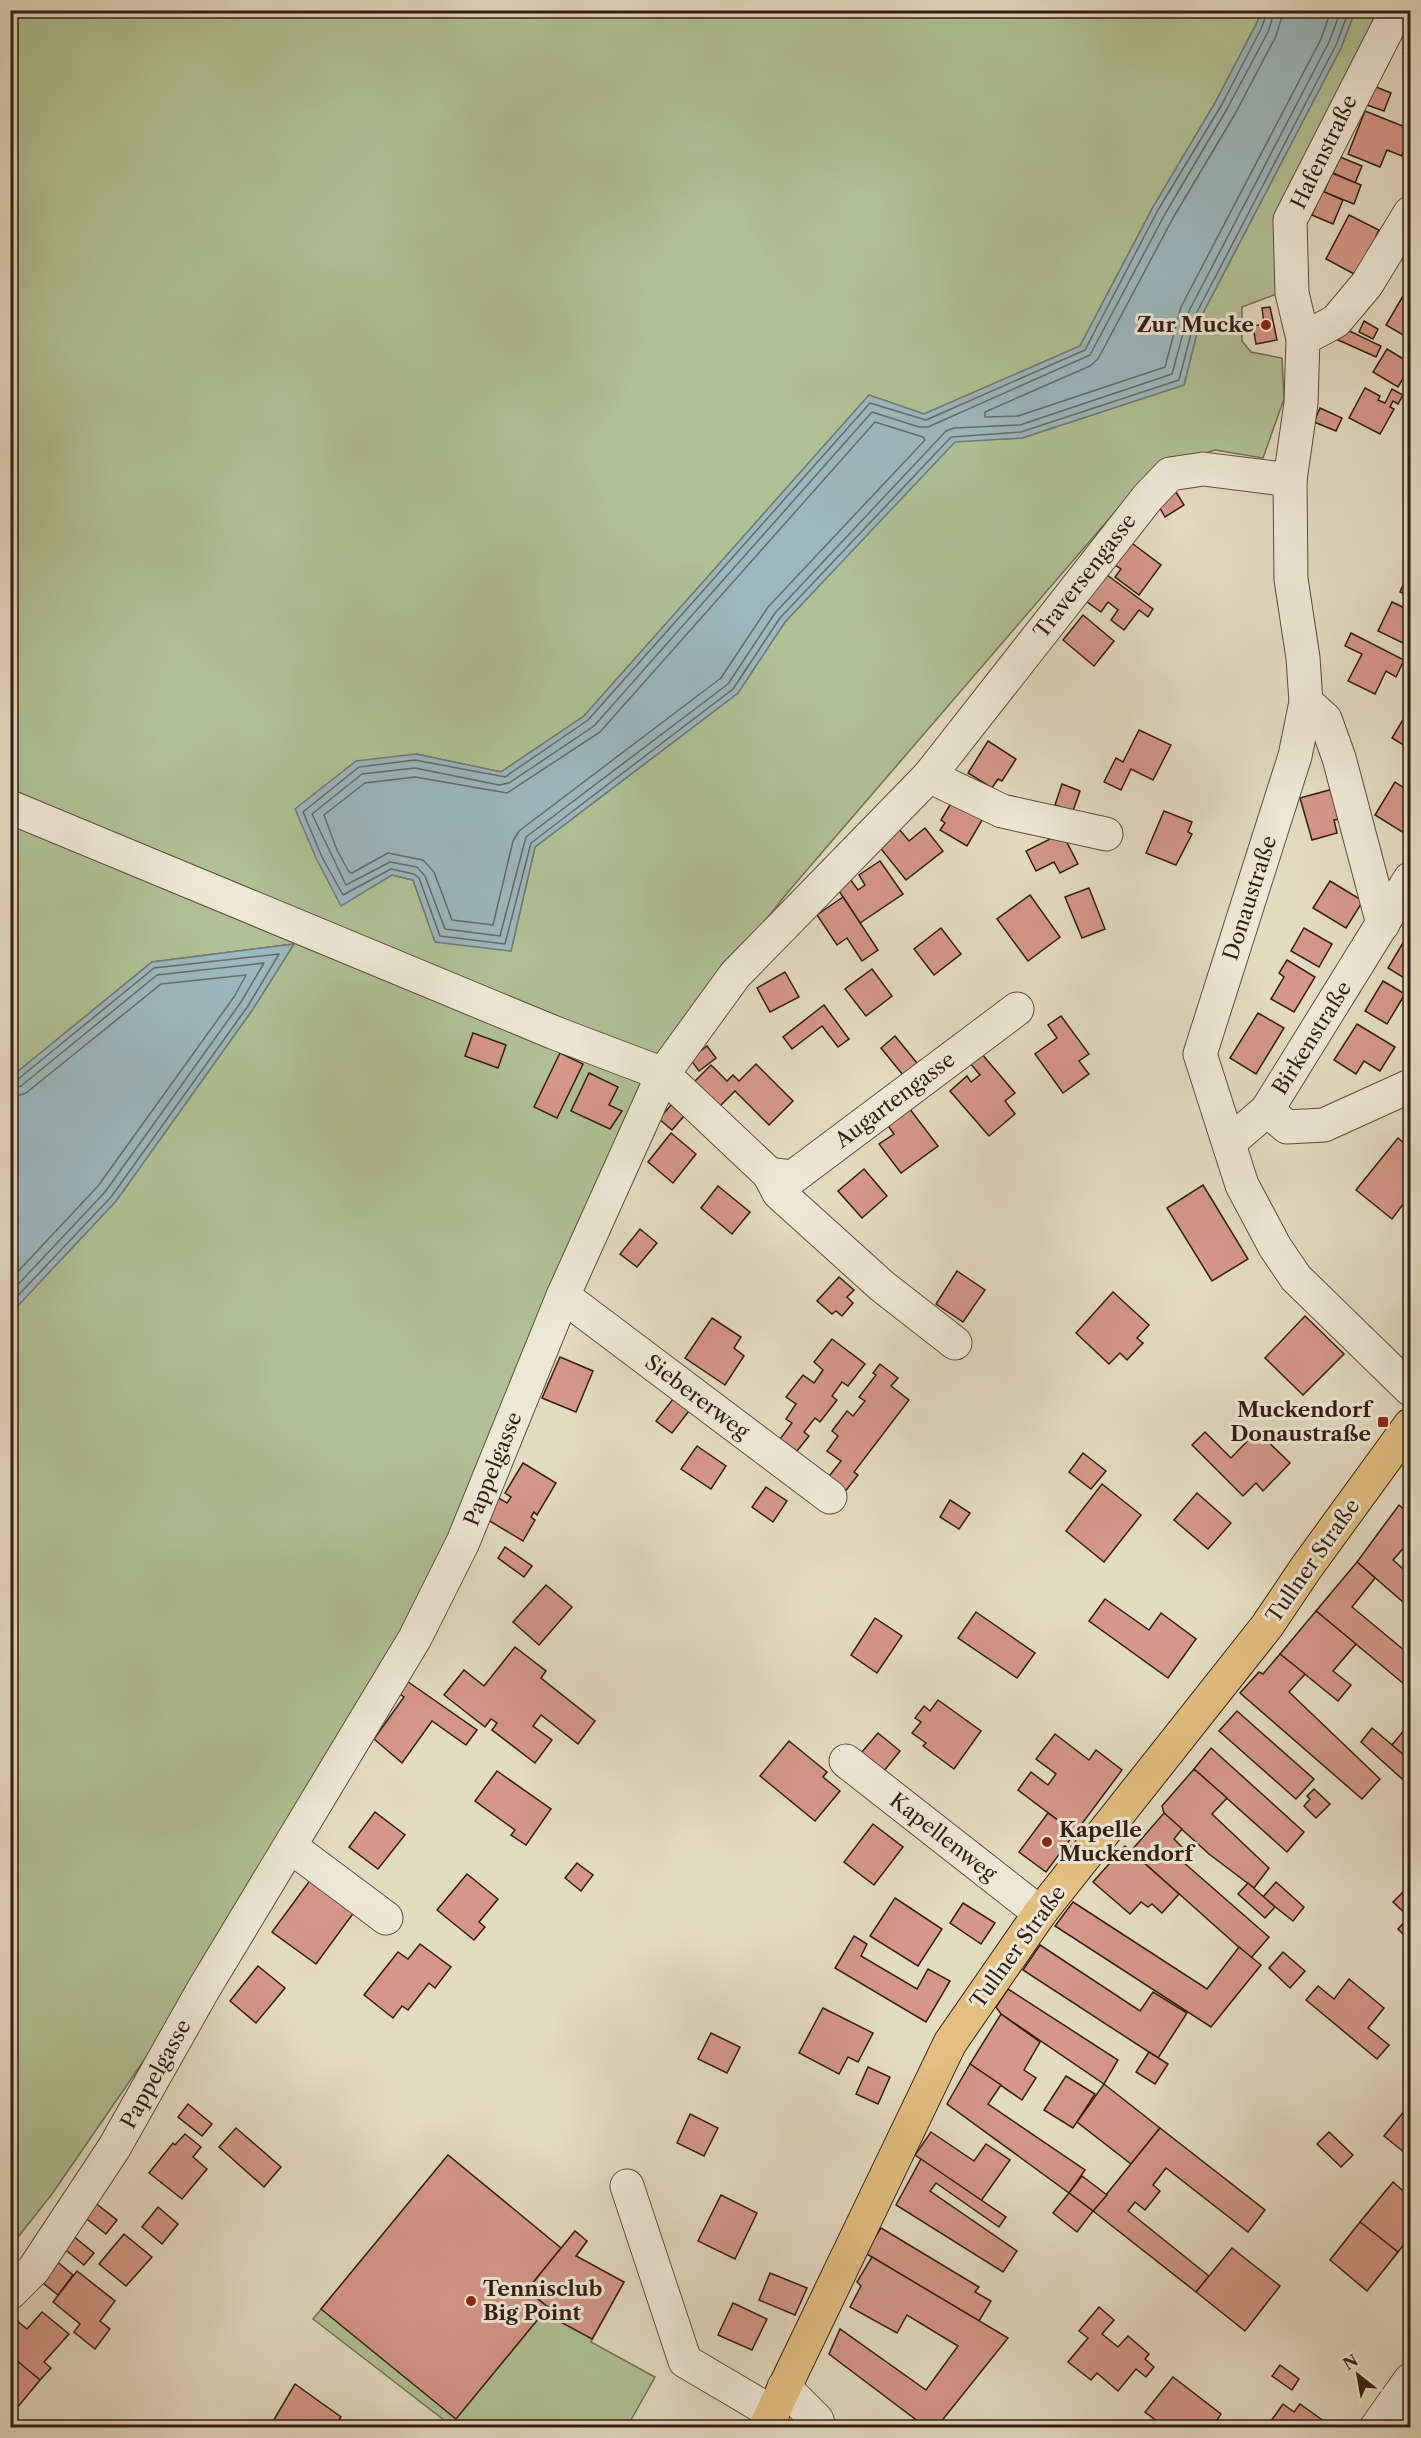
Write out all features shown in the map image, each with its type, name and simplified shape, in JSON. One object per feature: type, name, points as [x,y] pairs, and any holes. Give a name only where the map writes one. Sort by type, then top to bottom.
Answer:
[{"type":"main road","name":"Tullner Straße","points":[[774,2409],[950,2043],[1040,1913],[1267,1626],[1306,1568],[1410,1425]]},
{"type":"street","name":"Hafenstraße","points":[[1303,339],[1292,293],[1290,220],[1397,10]]},
{"type":"street","points":[[1303,339],[1336,321],[1342,314],[1367,284],[1410,213]]},
{"type":"street","name":"Donaustraße","points":[[1303,339],[1301,403],[1290,480],[1291,579],[1303,658],[1306,702],[1295,756],[1200,1054],[1242,1185],[1275,1247],[1296,1278],[1410,1389]]},
{"type":"street","name":"Traversengasse","points":[[663,1074],[735,975],[929,776],[1148,497],[1170,474],[1203,469],[1290,480]]},
{"type":"street","points":[[1306,702],[1325,719],[1340,758],[1383,924]]},
{"type":"street","points":[[929,776],[1002,811],[1106,834]]},
{"type":"street","points":[[10,807],[555,1033],[663,1074],[769,1174],[779,1193],[882,1286],[955,1343]]},
{"type":"street","name":"Birkenstraße","points":[[1230,1142],[1267,1110],[1410,879]]},
{"type":"street","name":"Augartengasse","points":[[769,1174],[793,1177],[1017,1009]]},
{"type":"street","name":"Pappelgasse","points":[[10,2293],[34,2269],[114,2148],[203,1990],[415,1638],[458,1553],[563,1296],[663,1074]]},
{"type":"street","points":[[1267,1110],[1287,1127],[1324,1125],[1410,1086]]},
{"type":"street","name":"Siebererweg","points":[[563,1296],[830,1497]]},
{"type":"street","name":"Kapellenweg","points":[[846,1761],[1040,1913]]},
{"type":"street","points":[[291,1847],[386,1918]]},
{"type":"street","points":[[627,2186],[685,2361],[774,2409],[817,2420],[819,2427]]},
{"type":"street","points":[[1376,2427],[1410,2380]]},
{"type":"green space","points":[[10,11],[1263,11],[1215,103],[1153,207],[1080,346],[924,414],[869,395],[584,716],[501,772],[416,754],[392,875],[413,880],[435,941],[511,951],[535,847],[738,693],[785,622],[955,441],[1022,438],[1184,385],[1201,317],[1341,48],[1355,11],[1383,11],[1276,215],[1282,292],[1242,307],[1242,341],[1251,352],[1282,358],[1284,399],[1263,458],[1215,450],[1151,470],[788,892],[657,1055],[464,1526],[162,2034],[52,2194],[11,2246],[11,1313],[116,1201],[253,1009],[294,944],[152,962],[11,1077]]},
{"type":"green space","name":"Tennisclub Big Point","points":[[448,2155],[561,2248],[575,2231],[587,2241],[576,2256],[624,2282],[591,2342],[655,2377],[627,2427],[453,2427],[313,2319]]},
{"type":"water","points":[[1263,11],[1355,11],[1341,48],[1201,317],[1184,385],[1022,438],[955,442],[785,622],[738,693],[535,847],[511,951],[435,942],[413,880],[392,875],[341,906],[317,860],[295,809],[356,761],[416,754],[501,772],[584,716],[869,395],[924,414],[1080,346],[1153,207],[1215,103]]},
{"type":"water","points":[[294,944],[253,1009],[116,1201],[11,1313],[11,1077],[152,962]]},
{"type":"building","points":[[1410,32],[1410,57],[1403,54]]},
{"type":"building","points":[[1371,85],[1391,93],[1384,111],[1364,104]]},
{"type":"building","points":[[1365,111],[1410,129],[1402,156],[1387,150],[1380,167],[1348,154]]},
{"type":"building","points":[[1340,157],[1362,166],[1355,183],[1333,173]]},
{"type":"building","points":[[1332,173],[1361,185],[1354,204],[1324,192]]},
{"type":"building","points":[[1322,191],[1343,200],[1333,224],[1312,215]]},
{"type":"building","points":[[1349,215],[1379,230],[1376,236],[1383,240],[1356,275],[1326,259]]},
{"type":"building","points":[[1407,289],[1410,291],[1410,339],[1386,325]]},
{"type":"building","name":"Zur Mucke","points":[[1270,307],[1277,340],[1256,344],[1253,326],[1264,324],[1262,308]]},
{"type":"building","points":[[1364,321],[1378,329],[1373,339],[1359,332]]},
{"type":"building","points":[[1341,327],[1381,346],[1376,357],[1336,339]]},
{"type":"building","points":[[1387,349],[1410,363],[1410,378],[1405,375],[1398,387],[1373,372]]},
{"type":"building","points":[[1365,388],[1380,396],[1378,400],[1385,403],[1392,389],[1403,395],[1398,404],[1393,401],[1390,407],[1394,409],[1380,434],[1349,418]]},
{"type":"building","points":[[1320,408],[1342,418],[1336,431],[1314,422]]},
{"type":"building","points":[[1176,492],[1184,505],[1165,517],[1157,503]]},
{"type":"building","points":[[1129,541],[1161,565],[1139,595],[1115,577],[1121,569],[1112,563]]},
{"type":"building","points":[[1410,569],[1410,597],[1400,592]]},
{"type":"building","points":[[1103,572],[1153,609],[1148,617],[1139,610],[1124,630],[1111,620],[1118,610],[1108,602],[1101,612],[1083,599]]},
{"type":"building","points":[[1392,602],[1409,610],[1406,618],[1410,619],[1410,637],[1407,645],[1378,631]]},
{"type":"building","points":[[1083,615],[1114,641],[1094,666],[1063,640]]},
{"type":"building","points":[[1351,633],[1404,660],[1396,677],[1386,671],[1375,694],[1348,681],[1362,654],[1345,646]]},
{"type":"building","points":[[1410,708],[1410,749],[1392,738]]},
{"type":"building","points":[[1139,730],[1171,745],[1153,780],[1131,769],[1121,790],[1104,782],[1116,758],[1123,762]]},
{"type":"building","points":[[988,741],[1016,759],[1002,781],[998,779],[992,788],[968,773]]},
{"type":"building","points":[[1395,782],[1410,792],[1410,822],[1404,833],[1375,815]]},
{"type":"building","points":[[1062,784],[1080,791],[1073,811],[1055,805]]},
{"type":"building","points":[[1333,789],[1342,819],[1334,820],[1337,833],[1312,840],[1300,798]]},
{"type":"building","points":[[954,798],[985,815],[967,846],[940,830],[945,823],[941,820]]},
{"type":"building","points":[[1164,811],[1192,822],[1188,832],[1192,834],[1176,865],[1146,853]]},
{"type":"building","points":[[925,828],[943,851],[906,880],[878,845],[899,829],[909,841]]},
{"type":"building","points":[[1062,833],[1078,864],[1060,873],[1054,862],[1036,871],[1026,851]]},
{"type":"building","points":[[880,861],[903,894],[860,923],[837,888],[850,879],[858,890],[865,885],[859,875]]},
{"type":"building","points":[[1330,881],[1363,901],[1346,928],[1313,908]]},
{"type":"building","points":[[1089,888],[1105,929],[1082,938],[1065,897]]},
{"type":"building","points":[[1030,895],[1060,937],[1028,961],[997,919]]},
{"type":"building","points":[[843,897],[878,950],[862,961],[847,938],[837,945],[817,915]]},
{"type":"building","points":[[941,928],[961,954],[934,975],[914,949]]},
{"type":"building","points":[[1304,928],[1332,944],[1319,967],[1291,951]]},
{"type":"building","points":[[1407,936],[1410,938],[1409,981],[1388,968]]},
{"type":"building","points":[[1287,960],[1315,977],[1294,1012],[1271,999],[1284,977],[1279,973]]},
{"type":"building","points":[[872,969],[892,996],[866,1016],[845,989]]},
{"type":"building","points":[[785,972],[799,997],[770,1012],[757,988]]},
{"type":"building","points":[[1383,981],[1405,994],[1387,1024],[1365,1011]]},
{"type":"building","points":[[824,1005],[849,1039],[838,1047],[822,1026],[792,1049],[783,1037]]},
{"type":"building","points":[[1258,1013],[1284,1028],[1256,1074],[1230,1058]]},
{"type":"building","points":[[1061,1016],[1089,1054],[1079,1061],[1089,1074],[1063,1093],[1035,1054],[1057,1038],[1048,1025]]},
{"type":"building","points":[[1357,1024],[1395,1047],[1380,1071],[1364,1061],[1356,1074],[1334,1060]]},
{"type":"building","points":[[473,1033],[506,1045],[498,1068],[465,1056]]},
{"type":"building","points":[[895,1036],[917,1063],[903,1075],[881,1048]]},
{"type":"building","points":[[707,1046],[716,1058],[699,1071],[690,1059]]},
{"type":"building","points":[[560,1053],[583,1064],[557,1118],[534,1107]]},
{"type":"building","points":[[981,1053],[1015,1093],[1005,1101],[1015,1114],[989,1136],[950,1091],[967,1076],[971,1082],[980,1075],[970,1063]]},
{"type":"building","points":[[756,1064],[793,1101],[769,1125],[735,1091],[718,1108],[693,1083],[711,1065],[727,1081],[733,1075],[739,1081]]},
{"type":"building","points":[[589,1073],[618,1087],[609,1105],[622,1111],[610,1129],[571,1111]]},
{"type":"building","points":[[906,1104],[938,1146],[901,1173],[879,1144],[894,1134],[884,1120]]},
{"type":"building","points":[[671,1105],[684,1116],[672,1130],[659,1119]]},
{"type":"building","points":[[671,1133],[696,1154],[673,1183],[648,1162]]},
{"type":"building","points":[[1398,1138],[1410,1148],[1410,1195],[1392,1219],[1356,1190]]},
{"type":"building","points":[[864,1169],[887,1196],[862,1218],[838,1191]]},
{"type":"building","points":[[1203,1185],[1248,1259],[1212,1281],[1167,1208]]},
{"type":"building","points":[[718,1186],[750,1212],[732,1234],[701,1208]]},
{"type":"building","points":[[640,1229],[657,1243],[637,1267],[620,1254]]},
{"type":"building","points":[[957,1271],[985,1290],[963,1322],[936,1304]]},
{"type":"building","points":[[839,1277],[854,1290],[847,1297],[853,1303],[842,1316],[836,1311],[832,1314],[817,1301]]},
{"type":"building","points":[[1113,1292],[1149,1325],[1137,1338],[1143,1343],[1127,1360],[1120,1353],[1109,1364],[1076,1333]]},
{"type":"building","points":[[1305,1316],[1344,1354],[1303,1395],[1265,1358]]},
{"type":"building","points":[[712,1318],[741,1337],[734,1348],[744,1356],[725,1385],[685,1358]]},
{"type":"building","points":[[832,1339],[865,1364],[848,1386],[842,1382],[832,1396],[837,1400],[820,1422],[815,1418],[804,1432],[809,1436],[797,1451],[780,1439],[792,1423],[786,1419],[796,1404],[786,1397],[803,1375],[814,1383],[823,1370],[814,1362]]},
{"type":"building","points":[[560,1357],[593,1371],[576,1412],[542,1398]]},
{"type":"building","points":[[880,1364],[898,1378],[891,1386],[909,1400],[854,1472],[858,1475],[844,1493],[827,1479],[841,1461],[827,1451],[838,1436],[832,1431],[847,1411],[853,1416],[865,1401],[859,1397],[876,1375],[873,1373]]},
{"type":"building","points":[[673,1399],[689,1411],[672,1433],[656,1421]]},
{"type":"building","points":[[1257,1431],[1290,1463],[1263,1491],[1256,1483],[1243,1496],[1192,1445],[1205,1432],[1231,1458]]},
{"type":"building","points":[[697,1446],[726,1466],[711,1489],[681,1469]]},
{"type":"building","points":[[1083,1453],[1106,1471],[1091,1489],[1069,1472]]},
{"type":"building","points":[[523,1463],[556,1483],[537,1515],[534,1512],[531,1517],[535,1520],[523,1541],[483,1517],[495,1496],[507,1503],[511,1497],[505,1493]]},
{"type":"building","points":[[1102,1484],[1141,1515],[1104,1562],[1066,1531]]},
{"type":"building","points":[[766,1487],[787,1501],[773,1522],[752,1507]]},
{"type":"building","points":[[1197,1493],[1231,1523],[1208,1549],[1174,1520]]},
{"type":"building","points":[[950,1500],[970,1513],[959,1529],[940,1517]]},
{"type":"building","points":[[1399,1505],[1410,1515],[1410,1546],[1407,1544],[1393,1560],[1410,1575],[1410,1608],[1357,1562]]},
{"type":"building","points":[[505,1547],[532,1566],[524,1577],[498,1558]]},
{"type":"building","points":[[1357,1562],[1375,1578],[1352,1607],[1410,1655],[1410,1689],[1316,1611]]},
{"type":"building","points":[[546,1585],[572,1607],[539,1645],[513,1622]]},
{"type":"building","points":[[1105,1599],[1149,1630],[1161,1613],[1196,1639],[1168,1678],[1089,1621]]},
{"type":"building","points":[[1316,1611],[1356,1644],[1333,1671],[1351,1685],[1338,1701],[1280,1654]]},
{"type":"building","points":[[976,1612],[1035,1653],[1017,1678],[958,1638]]},
{"type":"building","points":[[875,1618],[902,1636],[877,1673],[851,1655]]},
{"type":"building","points":[[515,1647],[546,1671],[541,1678],[595,1721],[578,1744],[541,1715],[533,1726],[552,1740],[535,1763],[492,1730],[497,1723],[491,1719],[485,1727],[444,1695],[464,1670],[484,1686]]},
{"type":"building","points":[[1280,1654],[1305,1674],[1289,1692],[1380,1779],[1362,1799],[1240,1693],[1259,1672],[1263,1674]]},
{"type":"building","points":[[404,1679],[477,1730],[466,1745],[432,1721],[402,1763],[374,1739],[404,1697],[396,1691]]},
{"type":"building","points":[[938,1700],[981,1731],[954,1769],[923,1746],[926,1743],[912,1733],[921,1722],[915,1718],[924,1706],[930,1711]]},
{"type":"building","points":[[1237,1711],[1314,1779],[1296,1799],[1219,1731]]},
{"type":"building","points":[[1372,1728],[1410,1760],[1410,1786],[1361,1742]]},
{"type":"building","points":[[1405,1729],[1410,1733],[1410,1760],[1392,1745]]},
{"type":"building","points":[[878,1733],[900,1751],[879,1777],[856,1759]]},
{"type":"building","points":[[1055,1734],[1089,1760],[1096,1750],[1122,1770],[1075,1833],[1018,1790],[1031,1772],[1048,1785],[1056,1774],[1036,1759]]},
{"type":"building","points":[[789,1741],[827,1772],[823,1777],[840,1791],[815,1821],[760,1776]]},
{"type":"building","points":[[1211,1748],[1304,1832],[1287,1852],[1194,1769]]},
{"type":"building","points":[[1194,1769],[1227,1798],[1212,1814],[1269,1868],[1254,1888],[1209,1854],[1164,1813],[1162,1806]]},
{"type":"building","points":[[497,1771],[551,1809],[526,1845],[511,1835],[515,1830],[475,1801]]},
{"type":"building","points":[[1314,1789],[1330,1804],[1316,1818],[1304,1806],[1310,1799],[1307,1796]]},
{"type":"building","points":[[375,1812],[405,1835],[378,1869],[349,1847]]},
{"type":"building","name":"Kapelle Muckendorf","points":[[1048,1813],[1075,1833],[1046,1872],[1019,1852]]},
{"type":"building","points":[[1164,1813],[1182,1829],[1174,1839],[1182,1847],[1175,1855],[1269,1937],[1251,1958],[1131,1851]]},
{"type":"building","points":[[873,1824],[903,1847],[874,1885],[844,1862]]},
{"type":"building","points":[[1125,1846],[1179,1894],[1162,1913],[1152,1904],[1148,1907],[1141,1902],[1130,1914],[1093,1882]]},
{"type":"building","points":[[577,1863],[593,1875],[581,1891],[565,1878]]},
{"type":"building","points":[[467,1874],[498,1899],[479,1922],[485,1927],[474,1940],[437,1910]]},
{"type":"building","points":[[311,1879],[355,1911],[316,1964],[272,1932]]},
{"type":"building","points":[[1276,1882],[1304,1907],[1293,1921],[1263,1897]]},
{"type":"building","points":[[1248,1883],[1275,1907],[1265,1918],[1238,1894]]},
{"type":"building","points":[[1403,1892],[1410,1899],[1410,1941],[1398,1929],[1409,1917],[1393,1902]]},
{"type":"building","points":[[895,1898],[942,1929],[918,1966],[870,1936]]},
{"type":"building","points":[[1073,1902],[1207,1989],[1239,1947],[1261,1965],[1211,2027],[1055,1926]]},
{"type":"building","points":[[963,1903],[995,1923],[981,1944],[950,1923]]},
{"type":"building","points":[[854,1936],[867,1944],[861,1956],[917,1989],[928,1969],[950,1981],[926,2022],[835,1968]]},
{"type":"building","points":[[420,1944],[451,1967],[435,1988],[429,1983],[408,2010],[402,2006],[393,2018],[364,1995],[398,1952],[408,1959]]},
{"type":"building","points":[[1040,1945],[1140,2011],[1153,1992],[1187,2013],[1158,2058],[1023,1970]]},
{"type":"building","points":[[1283,1952],[1305,1971],[1290,1988],[1269,1968]]},
{"type":"building","points":[[258,1966],[285,1988],[256,2023],[230,2001]]},
{"type":"building","points":[[1349,1979],[1384,2008],[1368,2028],[1389,2045],[1377,2059],[1306,2000],[1318,1986],[1334,1999]]},
{"type":"building","points":[[1008,1989],[1118,2060],[1104,2084],[1001,2014],[996,2007]]},
{"type":"building","points":[[823,2008],[873,2033],[858,2062],[848,2057],[839,2074],[799,2053]]},
{"type":"building","points":[[1001,2014],[1040,2042],[1024,2070],[1036,2078],[1022,2100],[970,2064]]},
{"type":"building","points":[[711,2033],[740,2047],[727,2073],[698,2059]]},
{"type":"building","points":[[1149,2052],[1168,2064],[1155,2084],[1136,2072]]},
{"type":"building","points":[[970,2064],[1001,2085],[988,2104],[1085,2170],[1069,2193],[947,2104]]},
{"type":"building","points":[[868,2067],[890,2077],[878,2104],[856,2094]]},
{"type":"building","points":[[1066,2076],[1095,2094],[1073,2128],[1044,2110]]},
{"type":"building","points":[[1104,2084],[1160,2128],[1131,2164],[1077,2122]]},
{"type":"building","points":[[188,2104],[212,2124],[202,2136],[178,2117]]},
{"type":"building","points":[[1410,2104],[1410,2157],[1384,2136]]},
{"type":"building","points":[[690,2114],[718,2128],[704,2156],[677,2143]]},
{"type":"building","points":[[236,2128],[281,2167],[264,2187],[219,2147]]},
{"type":"building","points":[[1160,2128],[1265,2210],[1248,2232],[1166,2168],[1153,2185],[1160,2191],[1145,2210],[1135,2202],[1128,2211],[1209,2276],[1196,2292],[1093,2211]]},
{"type":"building","points":[[931,2132],[974,2161],[986,2144],[1010,2160],[981,2201],[915,2155]]},
{"type":"building","points":[[1329,2132],[1353,2155],[1341,2167],[1317,2144]]},
{"type":"building","points":[[185,2134],[201,2147],[193,2157],[207,2169],[182,2199],[149,2173],[173,2143],[175,2145]]},
{"type":"building","name":"Tennisclub Big Point","points":[[448,2155],[561,2248],[527,2290],[548,2307],[456,2419],[321,2309]]},
{"type":"building","points":[[921,2159],[1006,2217],[999,2227],[936,2183],[930,2191],[1017,2251],[1003,2272],[896,2205]]},
{"type":"building","points":[[1082,2176],[1107,2195],[1093,2211],[1069,2193]]},
{"type":"building","points":[[1393,2182],[1410,2197],[1410,2237],[1398,2252],[1360,2222]]},
{"type":"building","points":[[1069,2193],[1093,2211],[1077,2232],[1053,2213]]},
{"type":"building","points":[[721,2195],[757,2213],[735,2259],[698,2241]]},
{"type":"building","points":[[94,2202],[117,2220],[106,2234],[83,2216]]},
{"type":"building","points":[[158,2207],[178,2224],[162,2244],[142,2227]]},
{"type":"building","points":[[1360,2222],[1398,2252],[1367,2291],[1330,2260]]},
{"type":"building","points":[[881,2228],[979,2287],[975,2292],[991,2301],[979,2321],[865,2253]]},
{"type":"building","points":[[575,2231],[587,2241],[576,2256],[624,2282],[592,2339],[544,2313],[548,2307],[527,2290]]},
{"type":"building","points":[[124,2234],[152,2257],[126,2286],[99,2264]]},
{"type":"building","points":[[72,2235],[94,2253],[84,2265],[62,2247]]},
{"type":"building","points":[[1232,2248],[1280,2286],[1245,2331],[1196,2292]]},
{"type":"building","points":[[872,2257],[1008,2338],[936,2428],[927,2428],[829,2354],[840,2329],[926,2390],[958,2346],[907,2315],[897,2333],[850,2307],[861,2286],[857,2282]]},
{"type":"building","points":[[54,2259],[73,2275],[58,2295],[38,2279]]},
{"type":"building","points":[[77,2271],[115,2301],[100,2321],[110,2329],[95,2349],[74,2332],[80,2324],[53,2302]]},
{"type":"building","points":[[770,2273],[807,2288],[795,2315],[759,2300]]},
{"type":"building","points":[[733,2303],[767,2319],[752,2350],[718,2335]]},
{"type":"building","points":[[1099,2307],[1114,2320],[1102,2334],[1118,2347],[1128,2336],[1149,2354],[1145,2359],[1154,2367],[1146,2377],[1136,2369],[1118,2391],[1097,2373],[1091,2380],[1068,2362],[1088,2338],[1079,2331]]},
{"type":"building","points":[[42,2312],[69,2334],[44,2362],[51,2368],[40,2380],[10,2355],[10,2315],[27,2329]]},
{"type":"building","points":[[10,2355],[40,2380],[12,2414],[10,2412]]},
{"type":"building","points":[[1280,2365],[1299,2379],[1292,2390],[1272,2376]]},
{"type":"building","points":[[1173,2377],[1221,2414],[1212,2428],[1166,2428],[1145,2412]]},
{"type":"building","points":[[295,2384],[341,2417],[333,2428],[269,2428]]},
{"type":"building","points":[[1283,2404],[1294,2412],[1300,2404],[1332,2427],[1266,2428]]},
{"type":"place","name":"Zur Mucke","points":[[1266,325]]},
{"type":"place","name":"Muckendorf Donaustraße","points":[[1383,1422]]},
{"type":"place","name":"Kapelle Muckendorf","points":[[1047,1842]]},
{"type":"place","name":"Tennisclub Big Point","points":[[471,2301]]}]
